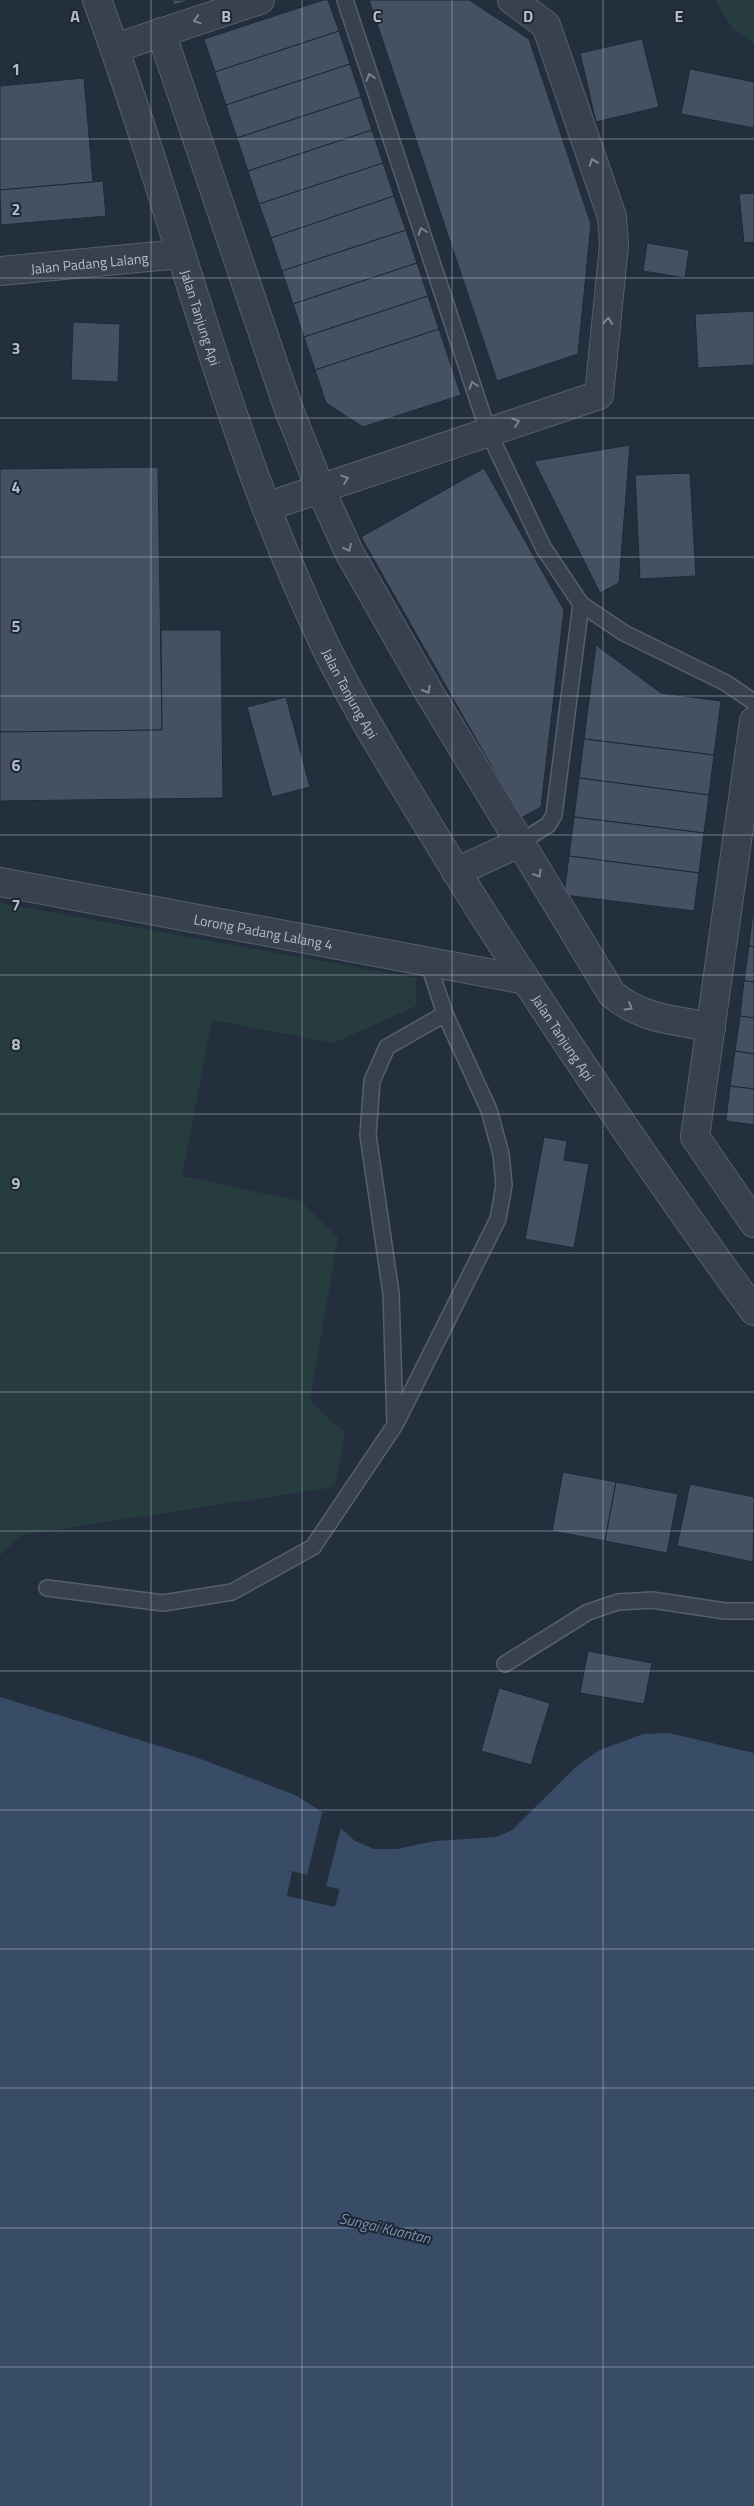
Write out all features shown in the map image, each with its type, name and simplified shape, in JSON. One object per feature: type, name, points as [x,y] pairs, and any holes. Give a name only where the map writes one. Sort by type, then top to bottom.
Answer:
[{"type":"street","name":"Jalan Tanjung Api","points":[[97,0],[115,48],[180,254],[266,507],[322,638],[358,710],[456,872],[526,980],[754,1311]]},
{"type":"street","points":[[115,48],[260,0]]},
{"type":"street","points":[[266,507],[600,395],[614,246],[612,217],[546,25],[512,0]]},
{"type":"street","points":[[161,32],[289,410],[320,488],[354,560],[519,843],[612,994],[628,1008],[646,1014],[711,1027]]},
{"type":"street","name":"Jalan Padang Lalang","points":[[0,271],[180,254]]},
{"type":"street","points":[[754,721],[695,1137],[754,1223]]},
{"type":"street","points":[[456,872],[519,843]]},
{"type":"street","name":"Lorong Padang Lalang 4","points":[[0,882],[526,980]]},
{"type":"lane","points":[[345,0],[488,431],[543,547],[581,604],[624,633],[726,682],[754,702]]},
{"type":"lane","points":[[519,843],[548,825],[554,815],[581,604]]},
{"type":"lane","points":[[47,1588],[163,1603],[232,1592],[312,1547],[395,1426],[498,1219],[504,1185],[500,1154],[489,1110],[444,1014],[428,962]]},
{"type":"lane","points":[[395,1426],[391,1293],[368,1135],[372,1081],[387,1047],[444,1014]]},
{"type":"lane","points":[[505,1664],[588,1612],[618,1602],[652,1600],[725,1611],[754,1612]]},
{"type":"green space","points":[[715,0],[754,0],[754,44],[732,28]]},
{"type":"green space","points":[[0,903],[416,978],[416,1006],[334,1043],[212,1020],[182,1176],[300,1201],[338,1237],[310,1401],[345,1433],[335,1487],[21,1535],[0,1555]]},
{"type":"water","name":"Sungai Kuantan","points":[[0,1697],[198,1758],[295,1795],[322,1812],[355,1841],[374,1849],[397,1849],[435,1841],[496,1837],[512,1830],[578,1765],[600,1750],[643,1734],[669,1733],[754,1753],[754,2506],[0,2506]]},
{"type":"pier","points":[[323,1809],[342,1824],[326,1886],[340,1889],[335,1907],[287,1896],[292,1871],[307,1875]]},
{"type":"building","points":[[172,0],[191,0],[174,5]]},
{"type":"building","points":[[323,0],[328,0],[339,31],[215,72],[204,39]]},
{"type":"building","points":[[369,0],[469,0],[529,39],[591,224],[578,354],[497,381]]},
{"type":"building","points":[[339,31],[350,64],[226,105],[215,72]]},
{"type":"building","points":[[642,39],[659,107],[596,122],[580,53]]},
{"type":"building","points":[[350,64],[361,97],[237,138],[226,105]]},
{"type":"building","points":[[690,69],[754,82],[754,128],[681,114]]},
{"type":"building","points":[[84,78],[93,182],[0,190],[0,86]]},
{"type":"building","points":[[361,97],[372,130],[248,171],[237,138]]},
{"type":"building","points":[[372,130],[383,163],[259,204],[248,171]]},
{"type":"building","points":[[383,163],[394,196],[271,238],[259,204]]},
{"type":"building","points":[[103,181],[106,216],[1,225],[0,190]]},
{"type":"building","points":[[754,193],[754,242],[744,243],[739,194]]},
{"type":"building","points":[[394,196],[406,230],[282,271],[271,238]]},
{"type":"building","points":[[406,230],[417,263],[293,304],[282,271]]},
{"type":"building","points":[[647,243],[689,250],[685,278],[643,271]]},
{"type":"building","points":[[417,263],[428,296],[304,337],[293,304]]},
{"type":"building","points":[[428,296],[439,329],[315,370],[304,337]]},
{"type":"building","points":[[754,311],[754,365],[698,368],[695,314]]},
{"type":"building","points":[[73,322],[120,324],[118,382],[71,380]]},
{"type":"building","points":[[439,329],[461,395],[363,427],[326,403],[315,370]]},
{"type":"building","points":[[630,445],[619,583],[600,593],[534,461]]},
{"type":"building","points":[[158,467],[162,730],[0,732],[0,469]]},
{"type":"building","points":[[484,468],[564,610],[541,807],[521,818],[361,537]]},
{"type":"building","points":[[690,473],[696,576],[640,579],[635,475]]},
{"type":"building","points":[[161,630],[221,630],[223,798],[0,801],[0,732],[162,730]]},
{"type":"building","points":[[596,645],[661,693],[721,701],[714,755],[584,739]]},
{"type":"building","points":[[286,697],[310,787],[272,797],[247,707]]},
{"type":"building","points":[[584,739],[714,755],[709,795],[579,778]]},
{"type":"building","points":[[579,778],[709,795],[704,833],[574,817]]},
{"type":"building","points":[[574,817],[704,833],[699,873],[569,856]]},
{"type":"building","points":[[569,856],[699,873],[694,911],[564,895]]},
{"type":"building","points":[[754,911],[754,947],[749,946]]},
{"type":"building","points":[[749,946],[754,947],[754,982],[744,981]]},
{"type":"building","points":[[744,981],[754,982],[754,1018],[740,1016]]},
{"type":"building","points":[[740,1016],[754,1018],[754,1054],[735,1051]]},
{"type":"building","points":[[735,1051],[754,1054],[754,1089],[730,1086]]},
{"type":"building","points":[[730,1086],[754,1089],[754,1125],[726,1121]]},
{"type":"building","points":[[544,1137],[567,1141],[564,1160],[589,1164],[574,1248],[525,1239]]},
{"type":"building","points":[[563,1472],[616,1482],[605,1541],[552,1531]]},
{"type":"building","points":[[616,1482],[678,1494],[667,1553],[605,1541]]},
{"type":"building","points":[[690,1484],[754,1497],[753,1562],[677,1546]]},
{"type":"building","points":[[588,1651],[652,1663],[644,1704],[580,1693]]},
{"type":"building","points":[[499,1688],[550,1703],[531,1765],[481,1751]]}]
